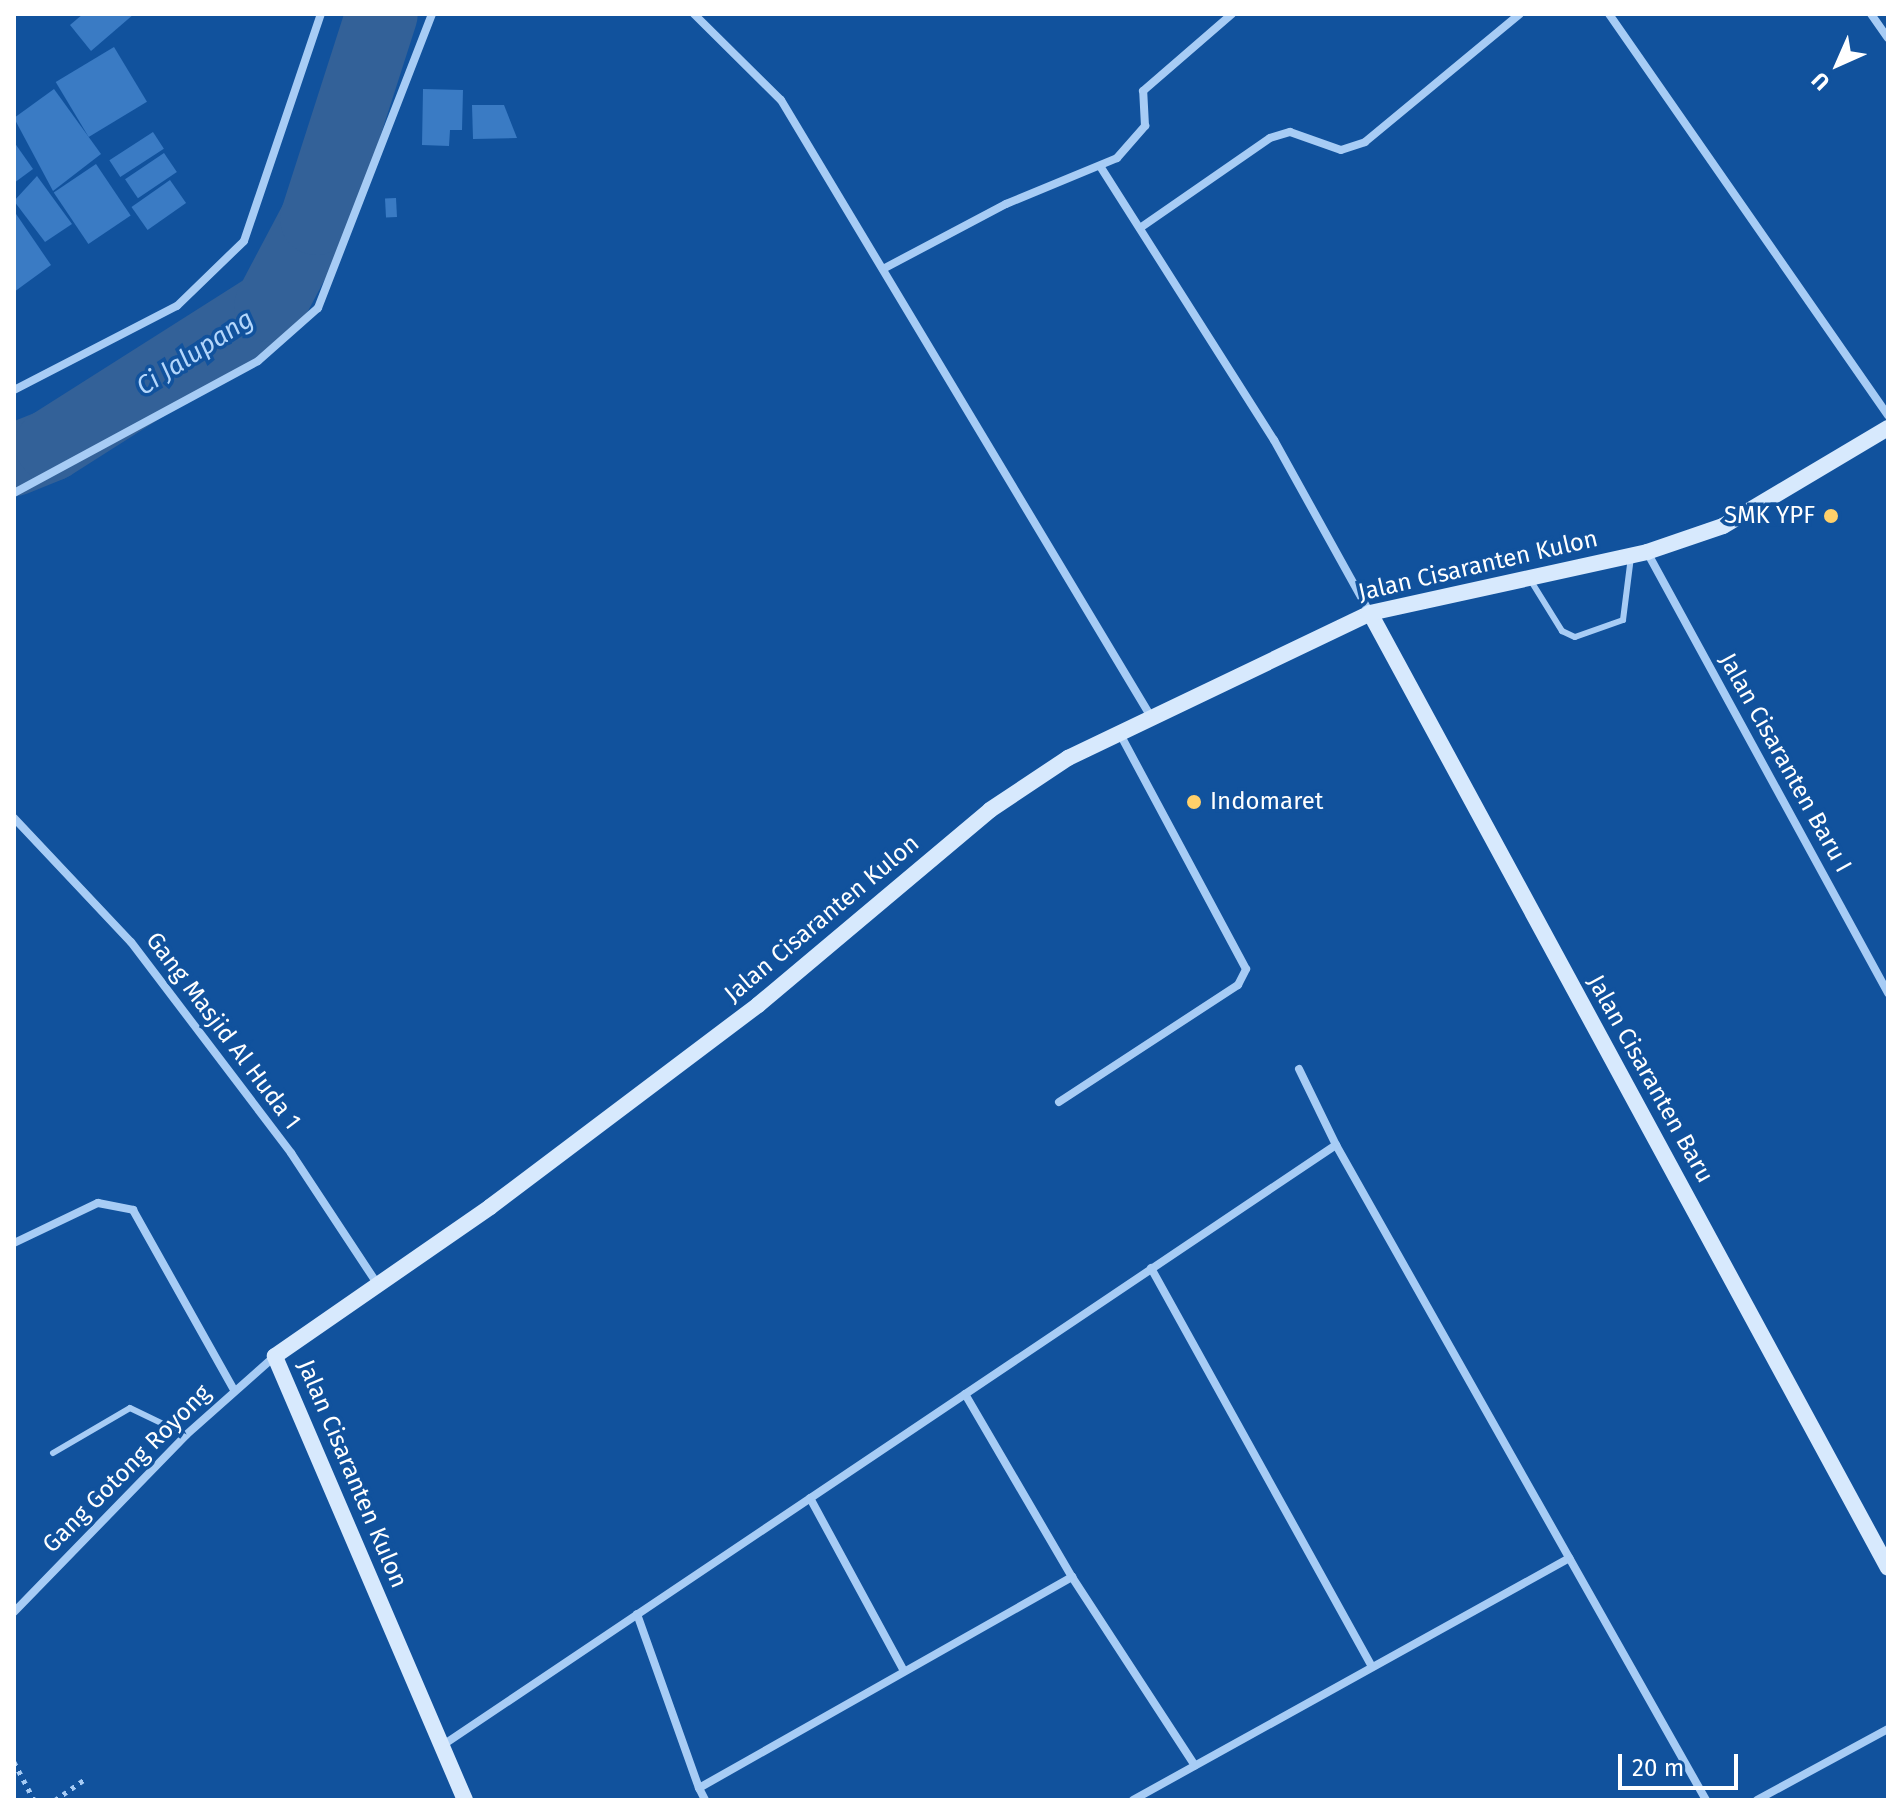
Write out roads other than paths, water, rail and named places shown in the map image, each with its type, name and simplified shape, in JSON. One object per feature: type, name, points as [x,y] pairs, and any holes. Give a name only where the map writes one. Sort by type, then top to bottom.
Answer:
[{"type":"main road","name":"Jalan Cisaranten Kulon","points":[[465,1800],[275,1356],[378,1285],[758,1005],[990,810],[1119,732],[1370,613],[1639,554],[1723,526],[1888,428]]},
{"type":"main road","name":"Jalan Cisaranten Baru","points":[[1370,613],[1888,1568]]},
{"type":"street","points":[[14,390],[177,306],[244,241],[321,14]]},
{"type":"street","points":[[14,493],[258,361],[318,308],[432,14]]},
{"type":"street","points":[[694,14],[781,100],[1150,715]]},
{"type":"street","points":[[883,269],[1006,204],[1100,166],[1145,126],[1143,91],[1232,14]]},
{"type":"street","points":[[1140,228],[1270,138],[1290,132],[1341,150],[1365,142],[1520,14]]},
{"type":"street","points":[[1609,14],[1888,415]]},
{"type":"street","points":[[1871,14],[1888,38]]},
{"type":"street","points":[[1100,166],[1274,440],[1370,613]]},
{"type":"street","name":"Jalan Cisaranten Baru I","points":[[1639,554],[1888,993]]},
{"type":"street","points":[[1059,1102],[1238,985],[1246,969],[1119,732]]},
{"type":"street","name":"Gang Masjid Al Huda 1","points":[[14,818],[131,942],[291,1153],[378,1285]]},
{"type":"street","points":[[1299,1069],[1336,1145],[1706,1800]]},
{"type":"street","points":[[443,1745],[1336,1145]]},
{"type":"street","points":[[14,1243],[98,1203],[133,1210],[234,1390]]},
{"type":"street","points":[[1151,1268],[1372,1667]]},
{"type":"street","name":"Gang Gotong Royong","points":[[14,1612],[186,1435],[275,1356]]},
{"type":"street","points":[[965,1394],[1072,1577],[1195,1766]]},
{"type":"street","points":[[810,1498],[904,1671]]},
{"type":"street","points":[[1133,1800],[1569,1558]]},
{"type":"street","points":[[699,1788],[1072,1577]]},
{"type":"street","points":[[637,1614],[705,1800]]},
{"type":"street","points":[[1757,1800],[1888,1729]]},
{"type":"lane","points":[[1529,578],[1562,631],[1575,637],[1623,620],[1639,554]]},
{"type":"lane","points":[[53,1453],[130,1408],[186,1435]]},
{"type":"waterway","name":"Ci Jalupang","points":[[14,460],[51,445],[270,306],[316,219],[382,14]]},
{"type":"place","name":"SMK YPF","points":[[1831,516]]},
{"type":"place","name":"Indomaret","points":[[1194,802]]}]
